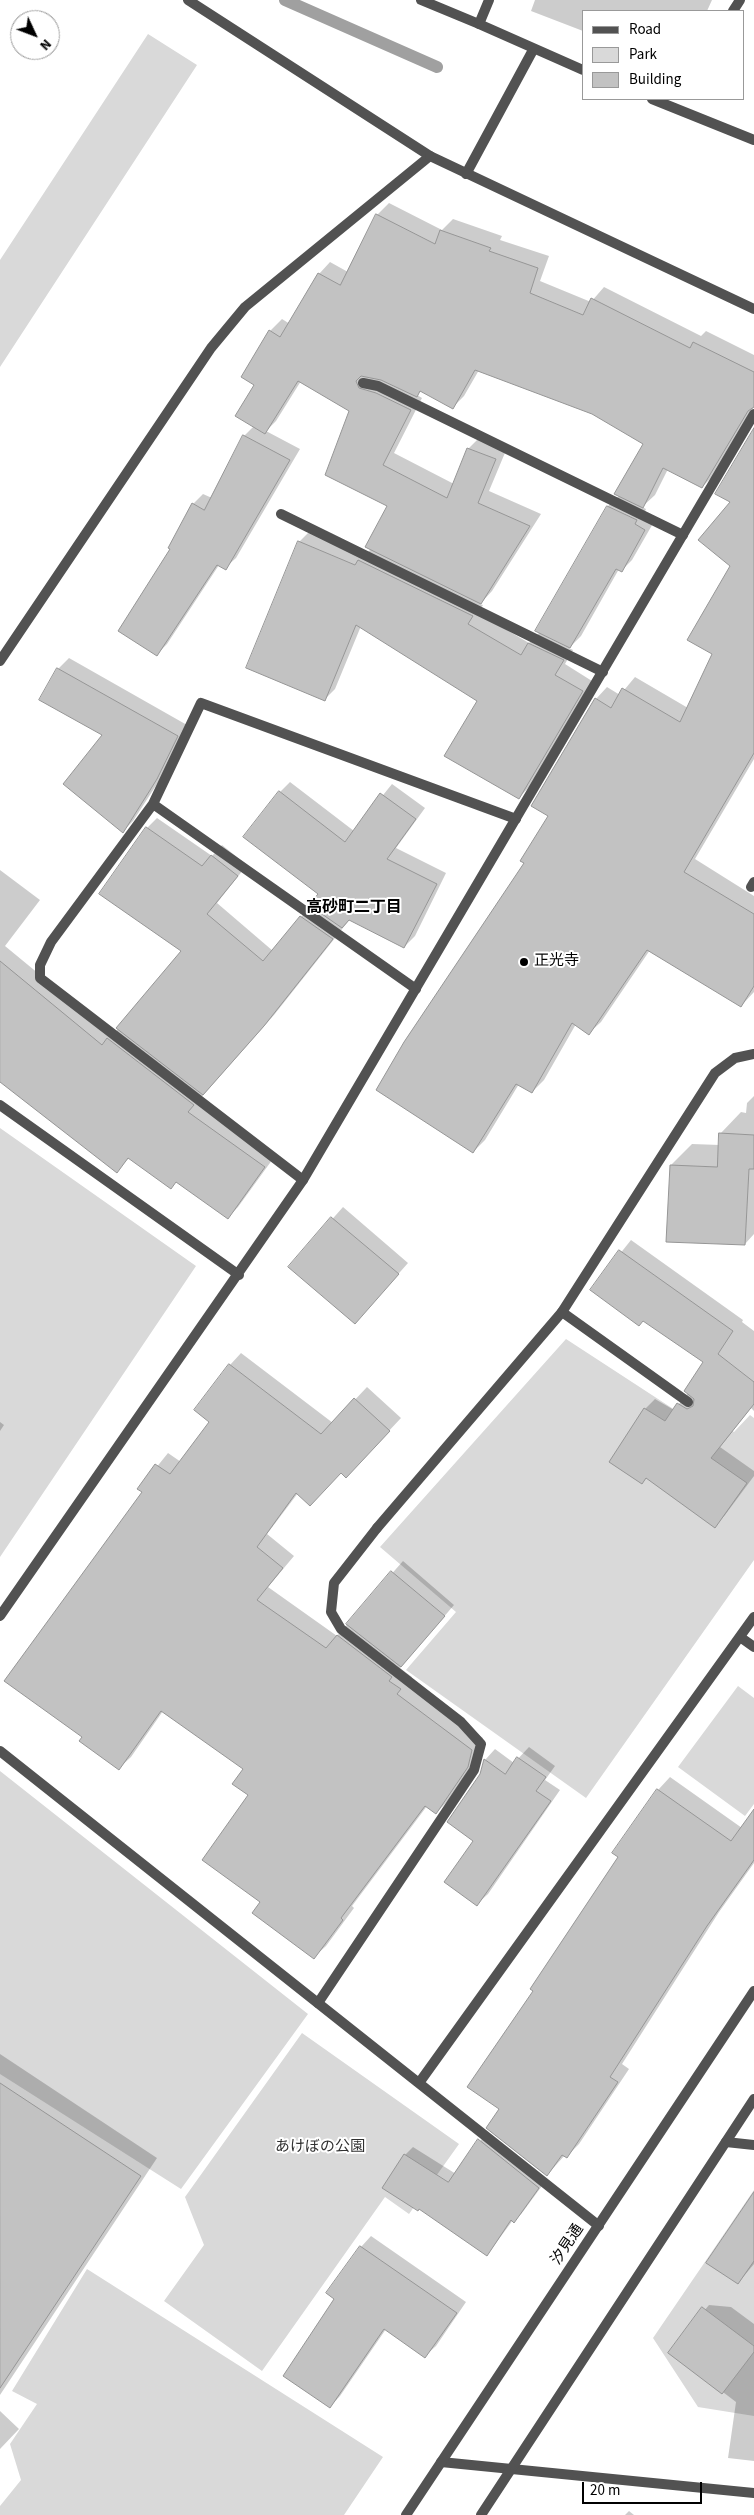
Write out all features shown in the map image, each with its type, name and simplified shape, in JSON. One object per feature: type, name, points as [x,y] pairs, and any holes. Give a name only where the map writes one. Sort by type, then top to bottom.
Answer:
[{"type":"street","points":[[188,0],[430,156],[754,309]]},
{"type":"street","points":[[421,0],[582,70]]},
{"type":"street","points":[[479,24],[489,0]]},
{"type":"street","points":[[466,174],[533,50]]},
{"type":"street","points":[[658,100],[677,103],[754,140]]},
{"type":"street","points":[[0,661],[211,348],[245,307],[430,156]]},
{"type":"street","points":[[363,383],[378,386],[683,535]]},
{"type":"street","points":[[0,1616],[239,1275],[303,1180],[754,414]]},
{"type":"street","points":[[281,514],[603,672]]},
{"type":"street","points":[[303,1180],[40,978],[40,965],[51,942],[153,804],[201,703],[516,819]]},
{"type":"street","points":[[153,804],[416,989]]},
{"type":"street","points":[[318,2003],[474,1770],[481,1744],[461,1722],[341,1628],[331,1612],[334,1583],[377,1528],[562,1312],[715,1073],[736,1058],[754,1054]]},
{"type":"street","points":[[0,1105],[239,1275]]},
{"type":"street","points":[[562,1312],[688,1402]]},
{"type":"street","points":[[419,2083],[754,1617]]},
{"type":"street","points":[[740,1637],[754,1647]]},
{"type":"street","points":[[0,1751],[599,2226]]},
{"type":"street","name":"汐見通","points":[[406,2515],[754,1991]]},
{"type":"street","points":[[480,2515],[754,2099]]},
{"type":"street","points":[[726,2142],[754,2145]]},
{"type":"street","points":[[441,2462],[754,2493]]},
{"type":"green space","points":[[148,34],[197,65],[0,367],[0,260]]},
{"type":"green space","points":[[0,1128],[196,1266],[0,1557]]},
{"type":"green space","points":[[566,1339],[701,1427],[711,1417],[734,1432],[750,1415],[754,1418],[754,1560],[586,1798],[406,1670],[456,1612],[380,1547]]},
{"type":"green space","points":[[738,1686],[754,1698],[754,1804],[745,1816],[678,1767]]},
{"type":"green space","points":[[0,1771],[308,2014],[181,2189],[0,2074]]},
{"type":"green space","name":"あけぼの公園","points":[[302,2033],[459,2144],[409,2214],[385,2197],[262,2371],[164,2301],[204,2245],[185,2197]]},
{"type":"green space","points":[[754,2190],[754,2416],[698,2407],[653,2338]]},
{"type":"green space","points":[[87,2269],[383,2457],[344,2515],[0,2515],[0,2506],[21,2480],[10,2444],[37,2404],[12,2391]]},
{"type":"building","points":[[376,214],[435,244],[440,230],[491,248],[489,251],[538,268],[530,293],[583,315],[591,298],[690,348],[693,342],[754,372],[754,407],[748,411],[702,488],[663,468],[643,508],[614,494],[643,444],[592,414],[475,370],[453,409],[420,391],[417,397],[381,380],[361,376],[356,381],[359,388],[376,393],[411,410],[383,465],[447,498],[467,448],[496,459],[478,503],[530,526],[481,604],[365,547],[387,506],[325,475],[349,411],[298,381],[265,434],[235,416],[254,385],[241,377],[269,330],[280,337],[318,273],[340,285]]},
{"type":"building","points":[[754,428],[754,753],[684,872],[754,914],[754,986],[741,1007],[647,950],[589,1035],[572,1023],[532,1093],[516,1084],[473,1153],[376,1090],[404,1042],[524,863],[520,861],[548,816],[531,806],[595,698],[611,708],[622,688],[680,722],[712,654],[687,640],[730,566],[698,540],[730,502],[715,494]]},
{"type":"building","points":[[243,435],[290,460],[226,570],[217,565],[157,656],[118,631],[170,549],[168,548],[192,503],[204,510]]},
{"type":"building","points":[[607,506],[637,520],[635,524],[645,530],[622,572],[616,569],[570,648],[535,631]]},
{"type":"building","points":[[298,541],[355,565],[358,560],[473,616],[468,624],[521,655],[528,643],[564,660],[555,675],[583,691],[519,799],[444,756],[477,701],[356,625],[325,701],[246,668]]},
{"type":"building","points":[[57,668],[178,736],[157,779],[123,833],[63,784],[102,735],[39,700]]},
{"type":"building","points":[[279,791],[345,842],[380,793],[416,819],[387,859],[437,884],[404,948],[349,920],[342,928],[309,905],[318,894],[243,837]]},
{"type":"building","points":[[146,827],[202,866],[211,855],[238,876],[207,914],[263,961],[300,916],[333,939],[264,1026],[203,1095],[116,1028],[181,951],[99,894]]},
{"type":"building","points":[[0,961],[102,1045],[107,1038],[194,1105],[188,1112],[265,1167],[228,1219],[176,1182],[171,1189],[128,1158],[117,1173],[0,1082]]},
{"type":"building","points":[[719,1133],[754,1135],[754,1169],[749,1169],[745,1245],[666,1242],[670,1165],[717,1167]]},
{"type":"building","points":[[331,1217],[399,1274],[355,1324],[288,1267]]},
{"type":"building","points":[[619,1250],[733,1331],[718,1354],[754,1382],[754,1404],[711,1458],[747,1483],[715,1528],[646,1478],[642,1484],[609,1462],[644,1408],[665,1421],[677,1403],[687,1409],[693,1406],[694,1399],[684,1391],[703,1362],[643,1321],[639,1326],[590,1290]]},
{"type":"building","points":[[229,1364],[321,1434],[354,1398],[390,1431],[346,1478],[341,1473],[310,1506],[296,1493],[257,1547],[283,1568],[257,1600],[326,1648],[337,1635],[392,1677],[389,1681],[401,1689],[397,1694],[472,1750],[468,1767],[436,1814],[425,1806],[341,1918],[343,1920],[314,1959],[252,1913],[260,1902],[202,1860],[248,1795],[232,1784],[243,1769],[161,1711],[119,1770],[79,1741],[82,1737],[4,1681],[142,1492],[137,1489],[155,1464],[170,1474],[209,1422],[194,1410]]},
{"type":"building","points":[[391,1571],[445,1616],[401,1667],[346,1624]]},
{"type":"building","points":[[517,1757],[546,1777],[536,1791],[551,1801],[477,1906],[444,1882],[473,1841],[447,1822],[480,1774],[484,1759],[505,1774]]},
{"type":"building","points":[[657,1789],[731,1841],[754,1809],[754,1860],[707,1926],[610,2077],[618,2082],[567,2158],[562,2155],[547,2176],[486,2128],[499,2109],[467,2087],[533,1991],[530,1989],[618,1857],[612,1853]]},
{"type":"building","points":[[0,2083],[141,2176],[0,2388]]},
{"type":"building","points":[[478,2139],[539,2188],[514,2223],[511,2220],[487,2256],[419,2209],[418,2211],[382,2188],[404,2154],[448,2182]]},
{"type":"building","points":[[754,2192],[754,2261],[738,2284],[706,2263]]},
{"type":"building","points":[[360,2246],[457,2313],[425,2358],[384,2329],[330,2408],[283,2376],[334,2299],[326,2293]]},
{"type":"building","points":[[702,2307],[754,2346],[754,2352],[722,2394],[668,2353]]},
{"type":"waterway","points":[[285,0],[437,67]]},
{"type":"place","name":"正光寺","points":[[524,962]]},
{"type":"district","name":"高砂町二丁目","points":[[354,908]]}]
